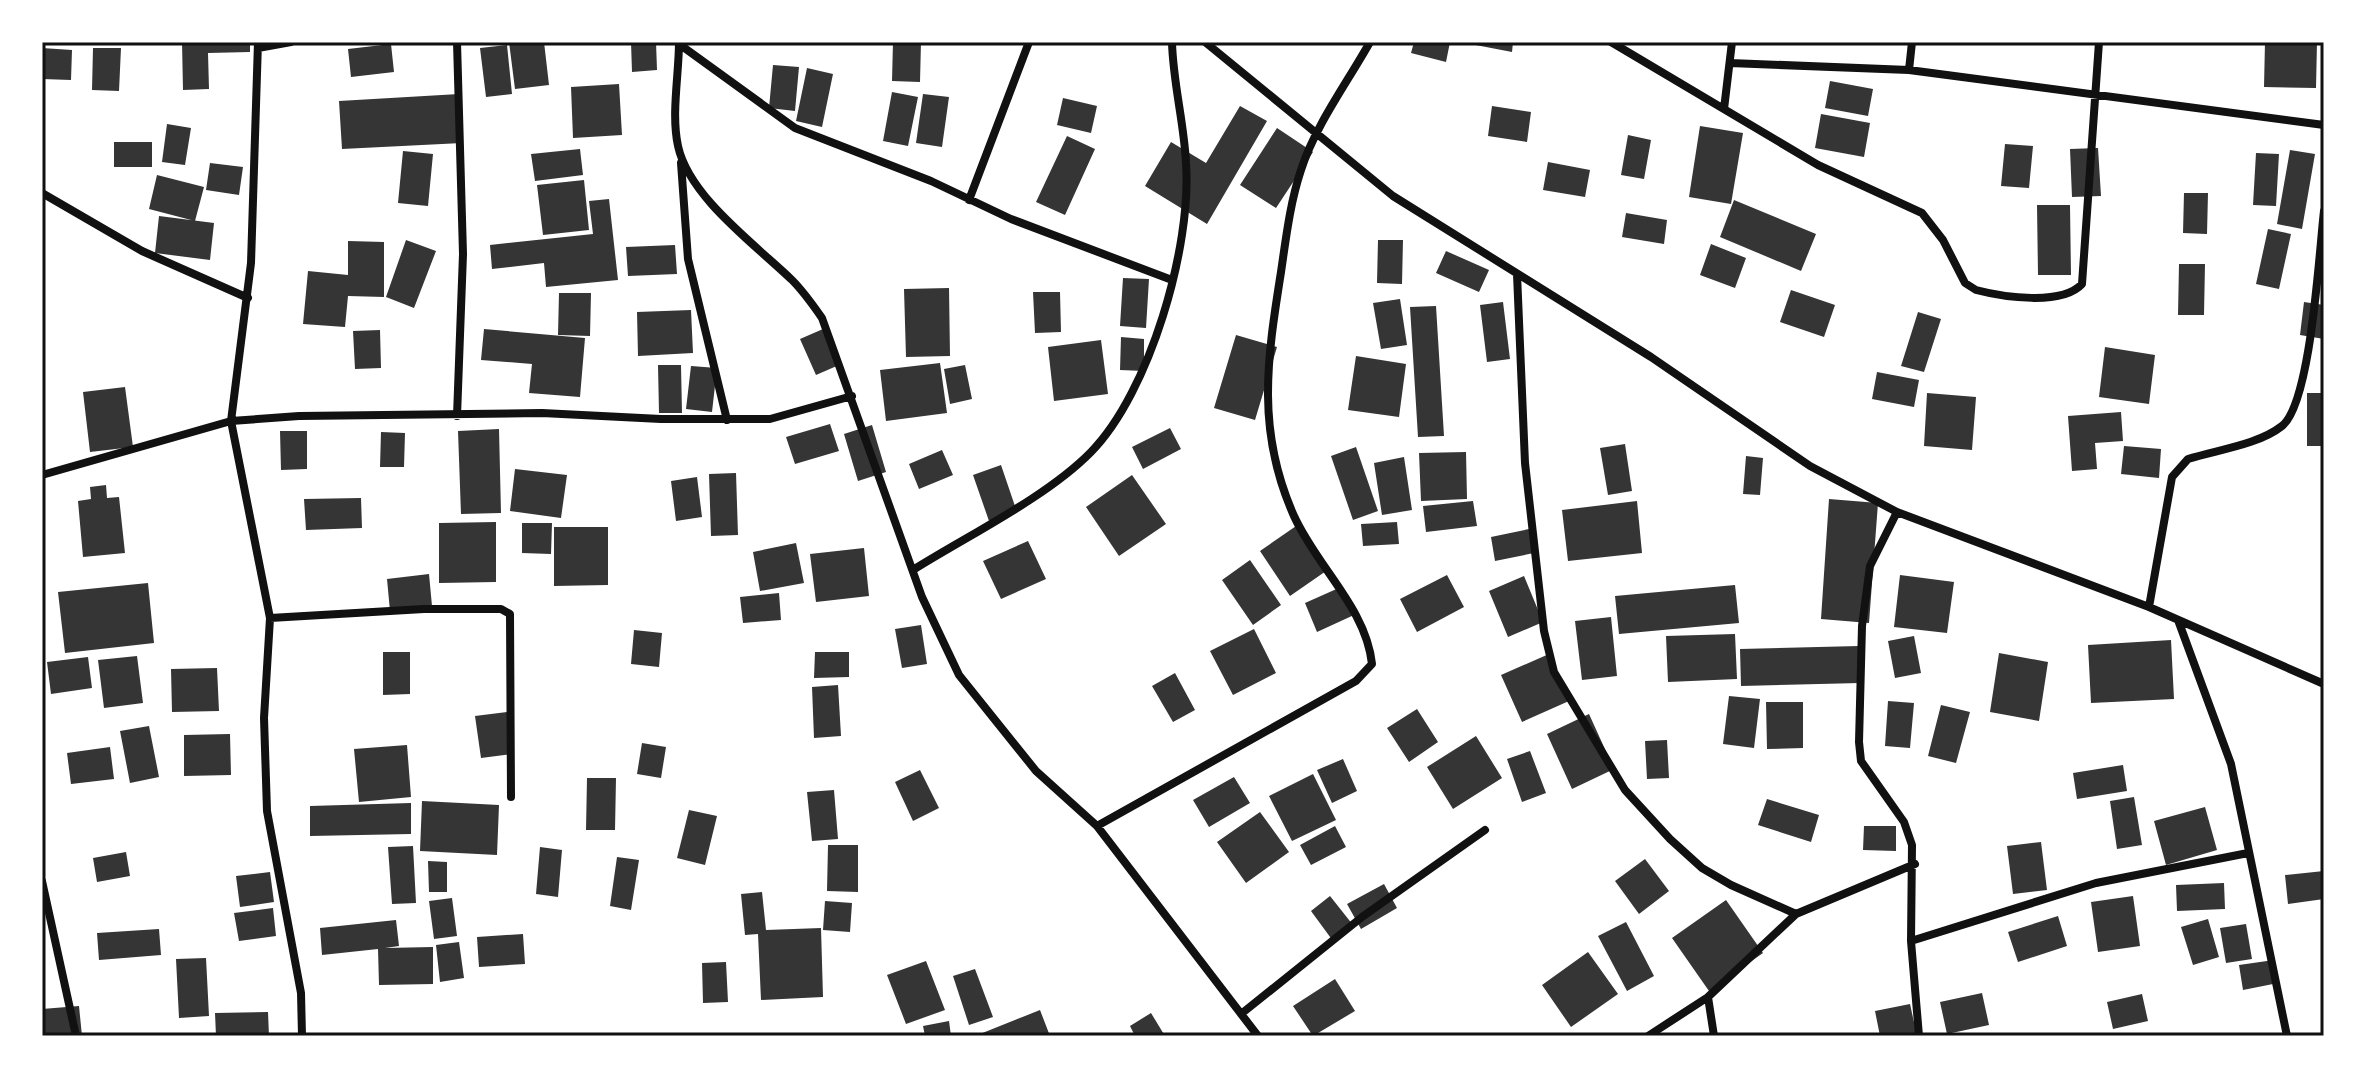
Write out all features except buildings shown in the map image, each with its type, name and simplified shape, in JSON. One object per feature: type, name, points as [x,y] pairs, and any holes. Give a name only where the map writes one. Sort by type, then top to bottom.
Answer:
[{"type":"street","points":[[291,42],[258,45],[248,298],[231,421],[270,618],[264,718],[267,811],[301,993],[302,1036]]},
{"type":"street","points":[[457,42],[463,254],[457,416]]},
{"type":"street","points":[[969,200],[1029,42]]},
{"type":"street","points":[[913,570],[1047,486],[1091,452],[1140,381],[1172,280],[1186,214],[1186,163],[1172,42]]},
{"type":"street","points":[[1205,42],[1393,196],[1651,357],[1810,466],[1897,512],[2149,607],[2324,684]]},
{"type":"street","points":[[1097,826],[1356,681],[1372,664],[1369,637],[1295,518],[1274,460],[1267,427],[1269,349],[1290,215],[1301,168],[1370,42]]},
{"type":"street","points":[[1611,42],[1818,165],[1922,213],[1943,240],[1965,283],[1976,290],[2054,296],[2074,293],[2082,284],[2099,42]]},
{"type":"street","points":[[1724,109],[1732,42]]},
{"type":"street","points":[[1909,70],[1912,42]]},
{"type":"street","points":[[679,43],[677,143],[681,158],[688,259],[727,420]]},
{"type":"street","points":[[679,43],[713,72],[795,128],[1172,280]]},
{"type":"street","points":[[1730,63],[1909,70],[2094,92],[2324,125]]},
{"type":"street","points":[[681,158],[710,200],[754,248],[793,282],[822,318],[913,570],[959,675],[1036,771],[1097,826],[1258,1036]]},
{"type":"street","points":[[42,193],[142,251],[248,298]]},
{"type":"street","points":[[2149,607],[2172,477],[2188,459],[2281,427],[2296,410],[2303,382],[2324,211]]},
{"type":"street","points":[[1517,274],[1525,463],[1544,631],[1554,672],[1625,790],[1670,839],[1721,879],[1796,914]]},
{"type":"street","points":[[42,475],[231,421],[299,416],[542,413],[770,419],[852,396]]},
{"type":"street","points":[[1897,512],[1870,566],[1862,626],[1859,742],[1861,761],[1867,773],[1904,822],[1915,864],[1911,941],[1919,1036]]},
{"type":"street","points":[[270,618],[436,609],[501,609],[510,614],[511,797]]},
{"type":"street","points":[[2178,620],[2231,764],[2287,1036]]},
{"type":"street","points":[[1241,1014],[1362,917],[1485,830]]},
{"type":"street","points":[[1911,941],[2096,883],[2248,853]]},
{"type":"street","points":[[1648,1036],[1708,997],[1796,914],[1915,864]]},
{"type":"street","points":[[42,881],[76,1036]]},
{"type":"street","points":[[1708,997],[1714,1036]]}]
